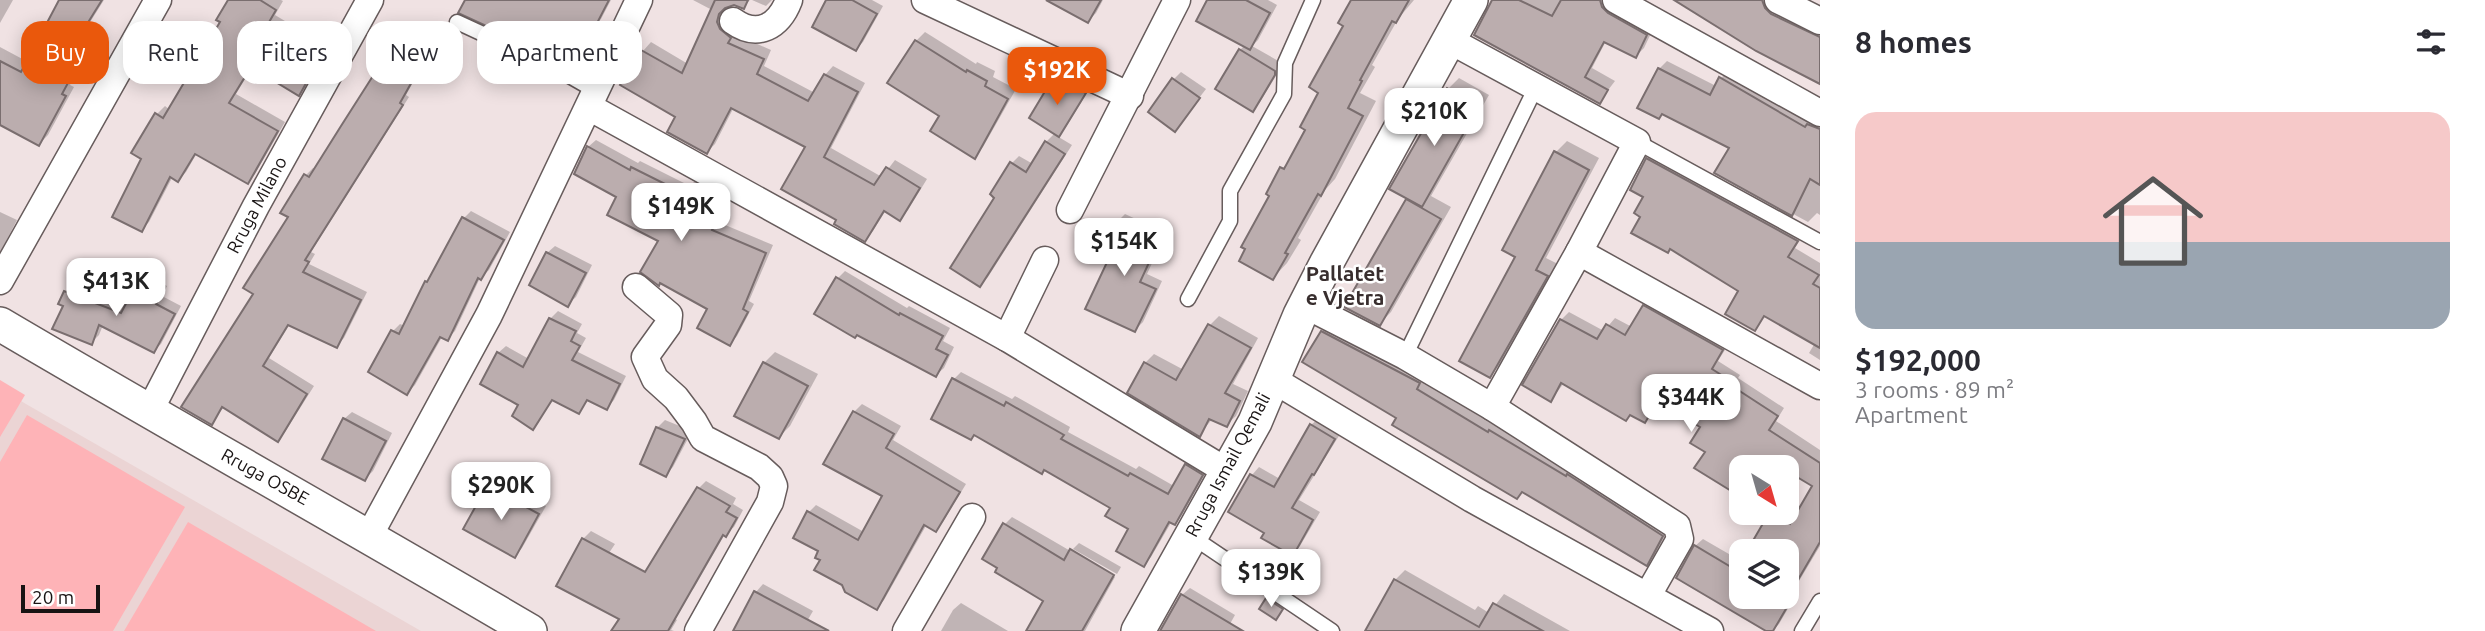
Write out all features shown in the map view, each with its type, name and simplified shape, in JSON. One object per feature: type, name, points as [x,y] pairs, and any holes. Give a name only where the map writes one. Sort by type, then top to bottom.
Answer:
[{"type":"street","points":[[0,281],[158,0]]},
{"type":"street","name":"Rruga Milano","points":[[149,412],[256,206],[370,0]]},
{"type":"street","points":[[369,536],[489,315],[639,0]]},
{"type":"street","points":[[733,21],[741,27],[761,30],[774,23],[786,9],[789,0]]},
{"type":"street","points":[[925,0],[1130,96]]},
{"type":"street","points":[[1070,210],[1177,0]]},
{"type":"street","name":"Rruga Ismail Qemali","points":[[1138,631],[1255,422],[1305,305],[1471,0]]},
{"type":"street","points":[[1616,0],[1820,113]]},
{"type":"street","points":[[1778,0],[1820,21]]},
{"type":"street","points":[[1449,40],[1637,142],[1492,407]]},
{"type":"street","points":[[592,98],[1007,338],[1228,472]]},
{"type":"street","points":[[1579,252],[1820,386]]},
{"type":"street","points":[[1007,338],[1045,260]]},
{"type":"street","points":[[636,287],[669,315],[668,325],[645,357],[655,379],[676,398],[703,438],[759,467],[774,485],[770,502],[698,631]]},
{"type":"street","points":[[1305,305],[1405,356],[1492,407],[1677,526],[1680,540],[1648,595]]},
{"type":"street","name":"Rruga OSBE","points":[[0,324],[530,631]]},
{"type":"street","points":[[1272,379],[1472,499],[1648,595],[1699,628]]},
{"type":"street","points":[[906,631],[972,517]]},
{"type":"lane","points":[[1188,299],[1230,221],[1230,191],[1284,94],[1285,63],[1313,0]]},
{"type":"lane","points":[[463,26],[552,66],[592,98]]},
{"type":"lane","points":[[1405,356],[1536,87]]},
{"type":"lane","points":[[1637,142],[1820,242]]},
{"type":"lane","points":[[1191,536],[1332,631]]},
{"type":"lane","points":[[1802,631],[1820,601]]},
{"type":"shaded area","points":[[0,380],[25,395],[0,437]]},
{"type":"shaded area","points":[[0,393],[20,404],[21,401],[421,631],[0,631]]},
{"type":"shaded area","points":[[27,415],[185,507],[113,631],[0,631],[0,462]]},
{"type":"shaded area","points":[[188,522],[376,631],[124,631]]},
{"type":"building","points":[[59,0],[102,0],[89,21],[48,21]]},
{"type":"building","points":[[228,0],[260,0],[276,10],[270,21],[237,21],[237,84],[241,84],[229,103],[278,131],[248,184],[195,154],[178,182],[170,177],[142,232],[112,217],[141,159],[131,153],[155,113],[163,118],[183,84],[223,84],[223,21],[216,20]]},
{"type":"building","points":[[465,0],[609,0],[598,21],[477,22],[458,13]]},
{"type":"building","points":[[715,0],[748,0],[744,9],[734,5],[725,8],[719,14],[717,22],[720,29],[731,38],[728,43],[764,59],[757,74],[808,101],[824,74],[858,92],[824,157],[874,185],[886,167],[920,188],[900,221],[884,211],[865,242],[834,224],[836,220],[781,189],[805,147],[731,108],[707,154],[667,132],[675,117],[620,85],[642,84],[642,51],[682,73]]},
{"type":"building","points":[[826,0],[852,0],[877,14],[856,51],[812,27]]},
{"type":"building","points":[[1046,0],[1101,0],[1088,23]]},
{"type":"building","points":[[1207,0],[1246,0],[1270,13],[1250,50],[1196,21]]},
{"type":"building","points":[[1351,0],[1409,0],[1396,23],[1392,21],[1348,108],[1363,116],[1321,196],[1318,194],[1285,253],[1288,254],[1273,280],[1239,261],[1245,249],[1241,247],[1269,196],[1266,194],[1280,167],[1284,169],[1305,130],[1300,127],[1318,93],[1309,87],[1343,26],[1338,23]]},
{"type":"building","points":[[1492,0],[1519,0],[1552,16],[1561,0],[1600,0],[1608,13],[1647,35],[1636,58],[1604,42],[1585,77],[1608,90],[1600,104],[1474,35]]},
{"type":"building","points":[[1674,0],[1762,0],[1771,14],[1820,37],[1820,84],[1756,51]]},
{"type":"building","points":[[915,40],[966,72],[967,70],[987,81],[985,86],[1008,99],[975,159],[930,131],[939,116],[887,83]]},
{"type":"building","points":[[1239,49],[1275,71],[1253,112],[1215,89]]},
{"type":"building","points":[[0,61],[21,72],[21,84],[67,84],[62,94],[66,96],[39,146],[0,125]]},
{"type":"building","points":[[1658,68],[1710,95],[1719,77],[1805,127],[1807,124],[1820,129],[1820,185],[1810,179],[1792,216],[1714,173],[1729,148],[1662,114],[1659,119],[1637,108]]},
{"type":"building","points":[[1053,78],[1086,93],[1059,137],[1029,118]]},
{"type":"building","points":[[1172,78],[1200,98],[1175,132],[1148,112]]},
{"type":"building","points":[[279,84],[306,84],[299,96]]},
{"type":"building","points":[[368,84],[411,84],[400,103],[403,105],[305,260],[309,262],[303,272],[361,300],[337,348],[288,325],[263,366],[307,394],[278,442],[222,407],[212,425],[181,407],[253,294],[243,288],[288,217],[280,213],[304,174],[309,177]]},
{"type":"building","points":[[1447,88],[1479,106],[1422,207],[1389,189]]},
{"type":"building","points":[[1045,141],[1065,154],[980,287],[950,268],[994,198],[990,194],[1010,162],[1026,172]]},
{"type":"building","points":[[587,146],[630,170],[631,167],[683,193],[686,188],[723,208],[712,230],[766,253],[743,309],[748,312],[730,346],[697,328],[707,309],[660,283],[659,286],[640,272],[658,241],[607,215],[616,197],[574,174]]},
{"type":"building","points":[[1554,151],[1589,170],[1536,270],[1548,276],[1490,378],[1459,361],[1515,257],[1502,250]]},
{"type":"building","points":[[1646,158],[1798,241],[1788,257],[1819,275],[1813,284],[1820,288],[1820,348],[1764,316],[1755,331],[1725,314],[1738,291],[1670,249],[1668,253],[1631,233],[1640,217],[1634,213],[1643,197],[1630,190]]},
{"type":"building","points":[[1406,199],[1441,219],[1380,326],[1344,307]]},
{"type":"building","points":[[462,217],[504,240],[481,280],[478,278],[448,341],[440,337],[407,395],[368,372],[391,330],[399,334],[425,281],[427,282]]},
{"type":"building","points":[[1116,221],[1159,241],[1140,282],[1156,289],[1135,332],[1085,309],[1109,258],[1100,254]]},
{"type":"building","points":[[546,252],[586,273],[568,307],[529,285]]},
{"type":"building","points":[[836,277],[899,315],[900,313],[943,336],[936,349],[948,355],[936,377],[857,335],[855,338],[814,314]]},
{"type":"building","points":[[138,281],[161,294],[156,304],[175,314],[154,353],[99,325],[92,345],[52,329],[63,306],[58,304],[64,291],[121,313]]},
{"type":"building","points":[[1643,305],[1723,350],[1712,369],[1734,383],[1732,386],[1778,416],[1769,430],[1820,463],[1820,542],[1799,578],[1799,539],[1754,539],[1762,525],[1799,525],[1799,508],[1812,486],[1799,478],[1799,455],[1729,455],[1729,490],[1694,468],[1705,452],[1690,443],[1700,427],[1657,402],[1645,423],[1630,415],[1626,421],[1561,383],[1551,402],[1522,385],[1560,319],[1597,339],[1606,324],[1625,335]]},
{"type":"building","points":[[549,318],[576,331],[571,341],[580,346],[572,360],[620,384],[607,410],[587,400],[579,414],[552,400],[533,430],[512,416],[518,405],[480,384],[497,352],[523,367]]},
{"type":"building","points":[[1208,324],[1251,348],[1225,393],[1240,401],[1227,427],[1209,419],[1200,437],[1127,393],[1144,362],[1176,380]]},
{"type":"building","points":[[1321,331],[1420,383],[1417,389],[1488,432],[1489,430],[1566,476],[1567,474],[1663,536],[1647,566],[1522,492],[1517,499],[1392,425],[1396,418],[1302,362]]},
{"type":"building","points":[[763,362],[808,386],[779,439],[734,416]]},
{"type":"building","points":[[952,378],[1004,406],[1006,402],[1064,435],[1061,439],[1128,476],[1130,473],[1168,494],[1185,464],[1203,475],[1175,525],[1169,522],[1144,567],[1116,551],[1128,529],[1105,516],[1110,508],[1044,470],[1042,474],[974,435],[971,440],[931,419]]},
{"type":"building","points":[[853,411],[894,434],[886,448],[960,492],[936,532],[924,525],[877,610],[845,592],[842,585],[814,570],[820,560],[815,558],[818,551],[793,538],[807,511],[858,540],[882,496],[823,464]]},
{"type":"building","points":[[343,418],[386,441],[365,481],[322,459]]},
{"type":"building","points":[[1310,424],[1335,439],[1292,508],[1313,520],[1293,556],[1261,538],[1264,533],[1228,512],[1250,474],[1274,487]]},
{"type":"building","points":[[656,427],[685,439],[666,477],[640,464]]},
{"type":"building","points":[[487,486],[539,514],[515,558],[463,529]]},
{"type":"building","points":[[697,487],[730,506],[726,512],[737,518],[726,537],[723,535],[668,631],[611,631],[619,619],[556,586],[582,538],[645,572]]},
{"type":"building","points":[[1003,523],[1064,560],[1070,549],[1114,575],[1082,631],[1026,631],[1043,601],[995,572],[997,568],[982,559]]},
{"type":"building","points":[[1694,545],[1729,566],[1729,609],[1786,609],[1773,631],[1766,631],[1676,578]]},
{"type":"building","points":[[1394,579],[1479,627],[1493,603],[1543,631],[1365,631]]},
{"type":"building","points":[[754,591],[829,631],[733,631]]},
{"type":"building","points":[[1181,594],[1243,631],[1160,631]]},
{"type":"building","points":[[1266,598],[1283,609],[1276,620],[1259,609]]},
{"type":"district","name":"Pallatet e Vjetra","points":[[1345,286]]}]
